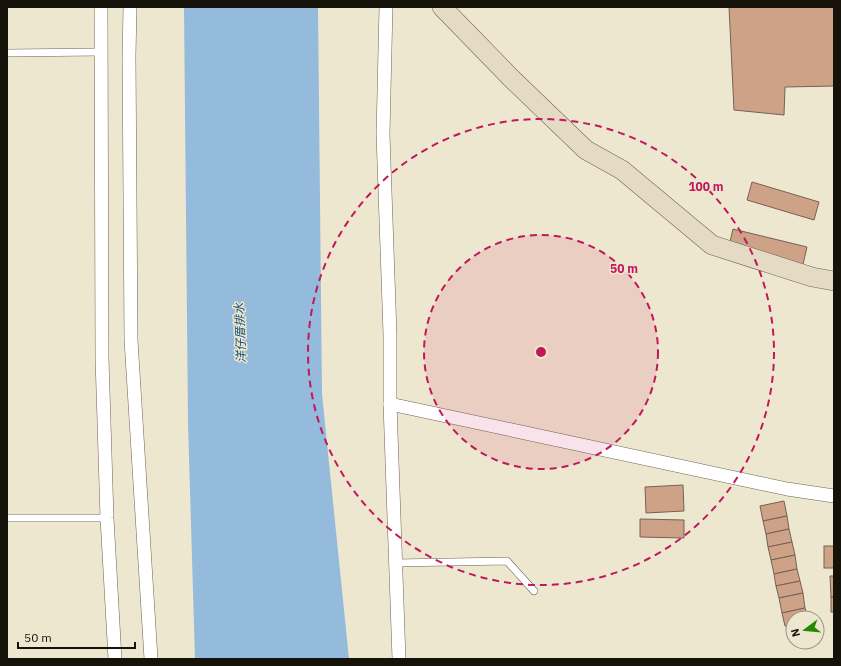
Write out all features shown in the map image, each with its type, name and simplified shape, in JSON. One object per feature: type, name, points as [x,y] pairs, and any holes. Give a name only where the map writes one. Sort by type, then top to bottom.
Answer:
[{"type":"street","points":[[101,7],[102,358],[107,518],[115,659]]},
{"type":"street","points":[[130,7],[131,340],[151,659]]},
{"type":"street","points":[[386,7],[383,134],[390,334],[390,404],[399,659]]},
{"type":"street","points":[[442,7],[511,78],[586,150],[622,170],[712,245],[812,277],[834,281]]},
{"type":"street","points":[[390,404],[787,489],[834,496]]},
{"type":"lane","points":[[7,53],[101,52]]},
{"type":"lane","points":[[7,518],[107,518]]},
{"type":"lane","points":[[395,563],[507,561],[534,591]]},
{"type":"water","name":"洋仔厝排水","points":[[184,7],[318,7],[322,394],[349,659],[195,659],[188,423]]},
{"type":"building","points":[[729,7],[834,7],[834,86],[785,87],[784,115],[734,110]]},
{"type":"building","points":[[752,182],[819,202],[814,220],[747,200]]},
{"type":"building","points":[[733,229],[807,247],[801,273],[727,254]]},
{"type":"building","points":[[683,485],[684,511],[646,513],[645,487]]},
{"type":"building","points":[[784,501],[787,516],[763,521],[760,506]]},
{"type":"building","points":[[787,516],[789,529],[766,534],[763,521]]},
{"type":"building","points":[[640,519],[684,520],[684,538],[640,537]]},
{"type":"building","points":[[789,529],[792,542],[768,547],[766,534]]},
{"type":"building","points":[[792,542],[795,555],[771,560],[768,547]]},
{"type":"building","points":[[824,546],[834,546],[834,568],[824,568]]},
{"type":"building","points":[[795,555],[797,569],[774,574],[771,560]]},
{"type":"building","points":[[797,569],[800,581],[776,586],[774,574]]},
{"type":"building","points":[[830,576],[834,576],[834,597],[831,597]]},
{"type":"building","points":[[800,581],[803,593],[779,598],[776,586]]},
{"type":"building","points":[[803,593],[805,608],[785,610],[785,612],[782,613],[779,598]]},
{"type":"building","points":[[831,597],[834,597],[834,612],[831,612]]},
{"type":"building","points":[[785,612],[785,626],[782,613]]}]
